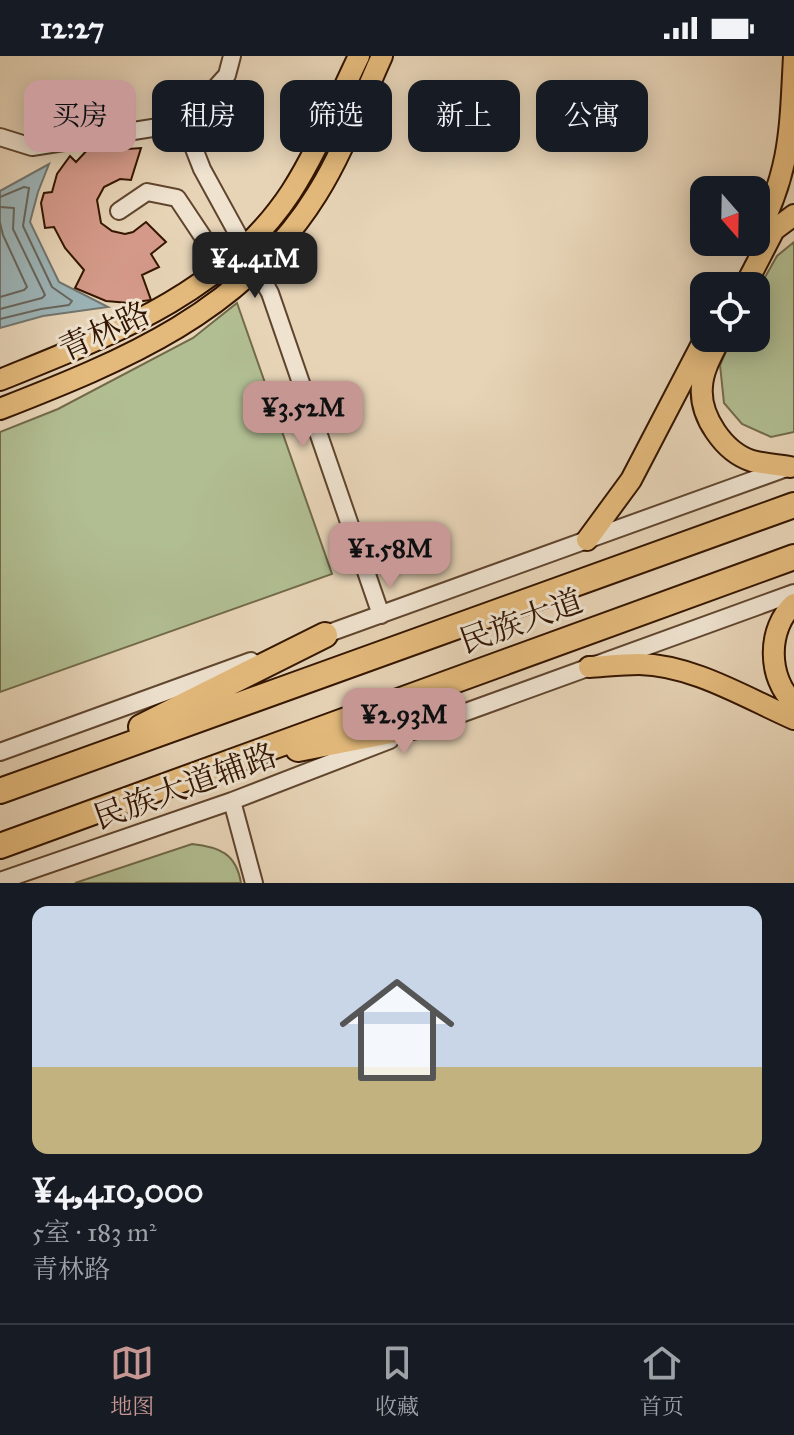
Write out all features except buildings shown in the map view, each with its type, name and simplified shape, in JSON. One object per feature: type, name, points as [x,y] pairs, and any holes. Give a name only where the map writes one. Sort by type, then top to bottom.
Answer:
[{"type":"highway","name":"民族大道","points":[[0,791],[794,505]]},
{"type":"highway","name":"民族大道","points":[[0,846],[794,557]]},
{"type":"highway","points":[[42,776],[325,635]]},
{"type":"highway","points":[[237,760],[437,722]]},
{"type":"main road","name":"青林路","points":[[0,380],[135,324],[172,303],[223,267],[271,219],[298,180],[359,56]]},
{"type":"main road","name":"青林路","points":[[0,409],[100,368],[174,331],[222,301],[284,239],[316,196],[336,160],[382,56]]},
{"type":"main road","points":[[770,210],[787,160],[794,56]]},
{"type":"main road","points":[[751,272],[774,230],[794,215]]},
{"type":"main road","points":[[587,540],[631,480],[698,352]]},
{"type":"main road","points":[[713,352],[706,367],[702,398],[712,425],[723,441],[752,461],[792,466]]},
{"type":"main road","points":[[794,604],[785,612],[777,628],[774,661],[783,689],[794,703]]},
{"type":"main road","points":[[589,667],[640,664],[672,669],[696,676],[794,719]]},
{"type":"street","points":[[223,80],[232,56]]},
{"type":"street","points":[[0,137],[32,147],[152,128]]},
{"type":"street","points":[[195,152],[270,293],[381,615]]},
{"type":"street","points":[[119,211],[147,192],[177,198],[223,267]]},
{"type":"street","points":[[0,752],[792,466]]},
{"type":"street","name":"民族大道辅路","points":[[0,881],[232,801],[437,722],[794,593]]},
{"type":"street","points":[[232,801],[254,883]]},
{"type":"green space","points":[[794,242],[794,432],[771,437],[742,424],[724,403],[720,365],[726,352],[770,352],[768,272],[777,256]]},
{"type":"green space","points":[[237,303],[332,574],[0,692],[0,432],[58,409],[193,338]]},
{"type":"green space","points":[[192,844],[225,853],[235,865],[241,883],[75,883]]},
{"type":"water","points":[[49,164],[30,222],[59,282],[108,307],[43,316],[0,328],[0,191]]}]
